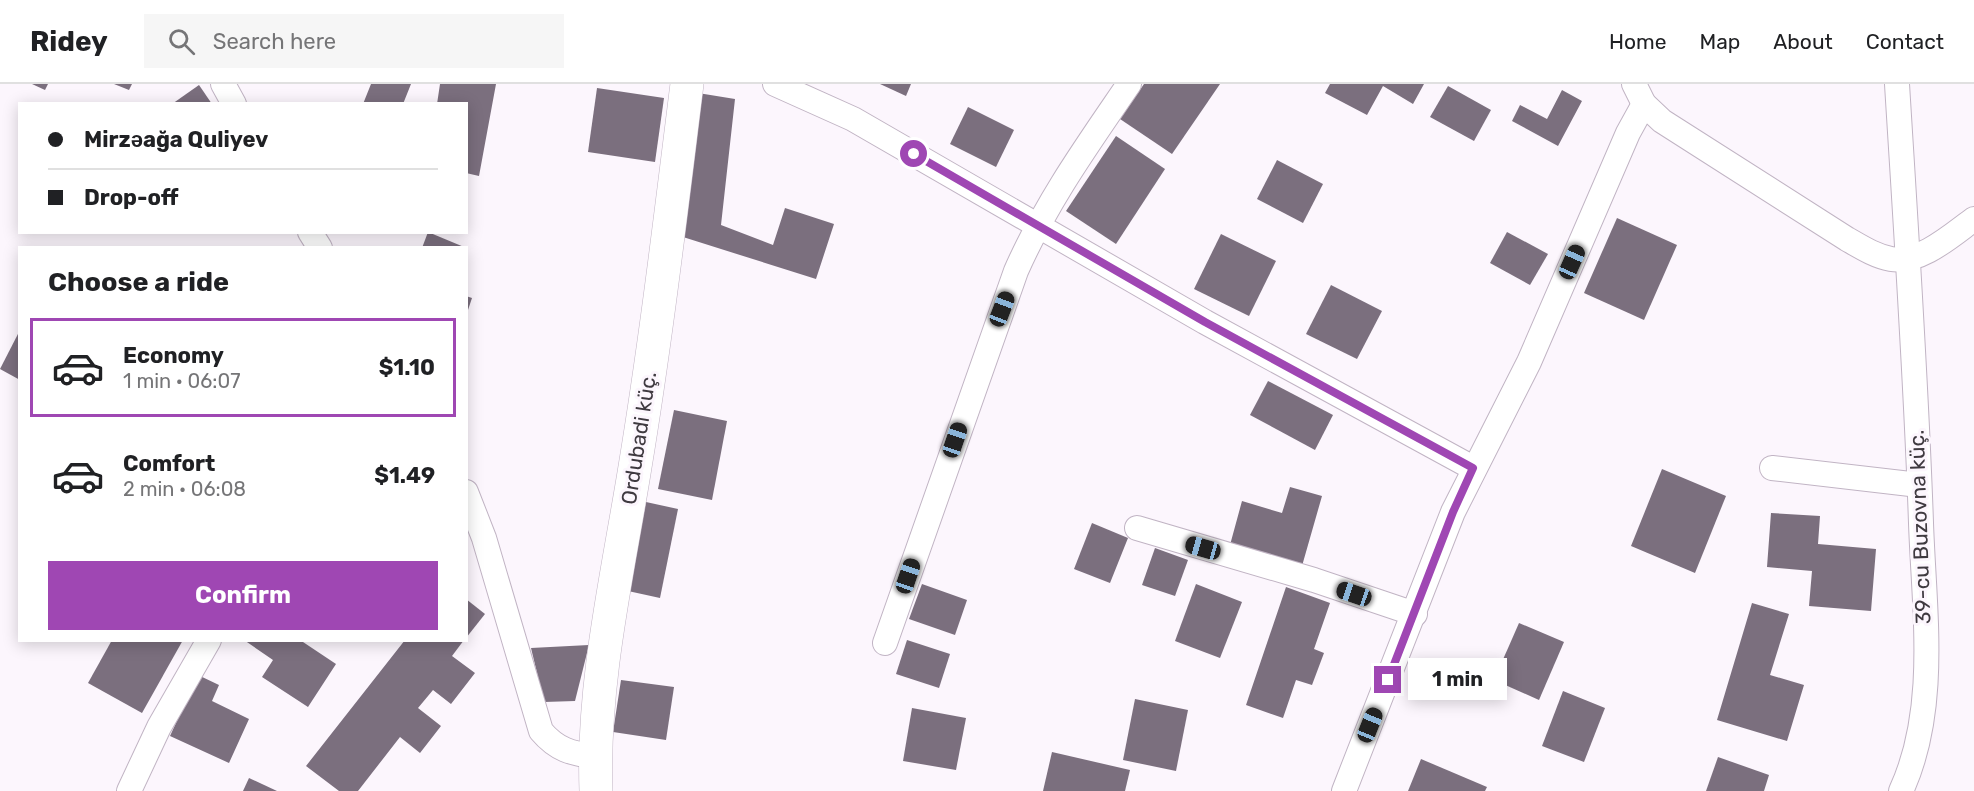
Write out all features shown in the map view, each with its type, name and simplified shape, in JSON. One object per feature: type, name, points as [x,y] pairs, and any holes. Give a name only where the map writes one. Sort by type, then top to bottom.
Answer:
[{"type":"street","points":[[223,84],[233,102]]},
{"type":"street","name":"Ordubadi küç.","points":[[596,791],[594,757],[600,684],[642,422],[687,84]]},
{"type":"street","points":[[776,84],[853,119],[1214,327],[1473,468]]},
{"type":"street","points":[[885,643],[994,328],[1037,224],[1056,190],[1129,84]]},
{"type":"street","name":"39-cu Buzovna küç.","points":[[1897,84],[1919,485],[1926,680],[1919,734],[1909,772],[1900,791]]},
{"type":"street","points":[[1639,94],[1662,121],[1700,147],[1847,240],[1892,259],[1908,259],[1926,251],[1974,219]]},
{"type":"street","points":[[1344,791],[1453,512],[1528,362],[1628,133],[1639,94]]},
{"type":"street","points":[[1772,468],[1919,485]]},
{"type":"street","points":[[468,497],[484,538],[541,731],[552,744],[565,752],[594,757]]},
{"type":"street","points":[[1137,528],[1314,580],[1415,614]]},
{"type":"street","points":[[129,791],[164,717],[208,642]]},
{"type":"building","points":[[32,84],[48,84],[45,90]]},
{"type":"building","points":[[114,84],[132,84],[129,90]]},
{"type":"building","points":[[371,84],[411,84],[404,102],[364,102]]},
{"type":"building","points":[[440,84],[496,84],[479,176],[468,173],[468,102],[437,102]]},
{"type":"building","points":[[880,84],[911,84],[906,96]]},
{"type":"building","points":[[1144,84],[1220,84],[1172,154],[1120,119]]},
{"type":"building","points":[[1330,84],[1424,84],[1413,104],[1383,86],[1367,115],[1325,93]]},
{"type":"building","points":[[199,85],[211,102],[175,102]]},
{"type":"building","points":[[1448,86],[1491,110],[1474,141],[1430,117]]},
{"type":"building","points":[[597,88],[664,98],[655,162],[588,152]]},
{"type":"building","points":[[1562,90],[1582,101],[1558,146],[1512,121],[1520,105],[1547,119]]},
{"type":"building","points":[[698,93],[735,99],[721,225],[773,245],[785,208],[834,224],[816,279],[683,237]]},
{"type":"building","points":[[968,107],[1014,130],[996,167],[950,144]]},
{"type":"building","points":[[1116,136],[1165,169],[1116,244],[1066,211]]},
{"type":"building","points":[[1277,160],[1323,184],[1303,223],[1257,199]]},
{"type":"building","points":[[1617,218],[1677,245],[1644,320],[1584,293]]},
{"type":"building","points":[[1507,232],[1548,254],[1530,285],[1490,263]]},
{"type":"building","points":[[427,234],[433,234],[462,246],[423,246]]},
{"type":"building","points":[[1221,234],[1276,261],[1249,316],[1194,289]]},
{"type":"building","points":[[1331,285],[1382,311],[1357,359],[1306,334]]},
{"type":"building","points":[[468,297],[472,298],[468,310]]},
{"type":"building","points":[[18,334],[18,379],[0,369]]},
{"type":"building","points":[[1268,381],[1333,415],[1315,450],[1250,415]]},
{"type":"building","points":[[674,410],[727,421],[712,500],[658,489]]},
{"type":"building","points":[[1662,469],[1726,496],[1695,573],[1631,546]]},
{"type":"building","points":[[1290,487],[1322,496],[1302,566],[1230,545],[1242,501],[1282,513]]},
{"type":"building","points":[[646,502],[678,509],[660,598],[628,591]]},
{"type":"building","points":[[1771,513],[1820,516],[1818,544],[1876,549],[1871,611],[1809,606],[1812,571],[1767,567]]},
{"type":"building","points":[[1092,523],[1128,538],[1110,583],[1074,569]]},
{"type":"building","points":[[1155,548],[1188,560],[1175,596],[1142,585]]},
{"type":"building","points":[[922,584],[967,600],[955,635],[909,619]]},
{"type":"building","points":[[1196,584],[1242,602],[1220,658],[1175,641]]},
{"type":"building","points":[[1286,587],[1330,603],[1314,649],[1324,653],[1312,685],[1296,680],[1283,718],[1246,705]]},
{"type":"building","points":[[468,601],[485,614],[468,635]]},
{"type":"building","points":[[1752,603],[1789,614],[1770,675],[1804,685],[1787,741],[1717,720]]},
{"type":"building","points":[[1519,623],[1564,642],[1539,700],[1494,680]]},
{"type":"building","points":[[907,640],[950,654],[939,688],[896,674]]},
{"type":"building","points":[[111,642],[182,642],[142,713],[88,683]]},
{"type":"building","points":[[247,642],[303,642],[336,664],[308,707],[262,677],[273,660]]},
{"type":"building","points":[[403,642],[462,642],[452,656],[475,673],[451,704],[433,690],[418,708],[441,726],[420,753],[400,737],[358,791],[339,791],[306,766]]},
{"type":"building","points":[[589,645],[575,701],[544,702],[531,648]]},
{"type":"building","points":[[198,675],[219,685],[212,701],[249,719],[229,763],[170,736]]},
{"type":"building","points":[[621,680],[674,687],[666,740],[613,732]]},
{"type":"building","points":[[1563,691],[1605,708],[1584,762],[1542,746]]},
{"type":"building","points":[[1135,699],[1188,710],[1176,771],[1123,760]]},
{"type":"building","points":[[912,708],[966,718],[956,770],[903,761]]},
{"type":"building","points":[[1052,752],[1130,770],[1125,791],[1043,791]]},
{"type":"building","points":[[1718,757],[1769,775],[1764,791],[1706,791]]},
{"type":"building","points":[[1421,759],[1487,787],[1485,791],[1408,791]]},
{"type":"building","points":[[249,778],[277,791],[243,791]]},
{"type":"route","points":[[914,154],[1205,322],[1473,468],[1453,512],[1388,680]]}]
